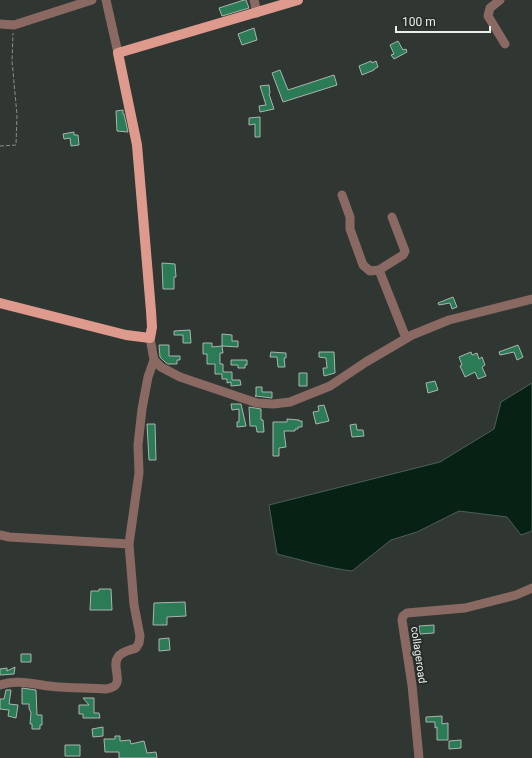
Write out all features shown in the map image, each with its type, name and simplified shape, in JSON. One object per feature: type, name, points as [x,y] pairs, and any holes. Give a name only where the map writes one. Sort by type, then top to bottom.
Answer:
[{"type":"main road","points":[[0,303],[126,335],[150,338],[152,328],[151,311],[137,146],[118,52],[298,0]]},
{"type":"street","points":[[0,24],[14,25],[92,0]]},
{"type":"street","points":[[106,0],[118,52]]},
{"type":"street","points":[[254,0],[257,13]]},
{"type":"street","points":[[500,0],[490,8],[488,16],[505,44]]},
{"type":"street","points":[[342,195],[350,218],[350,229],[363,265],[370,271],[379,270],[403,256],[405,251],[392,217]]},
{"type":"street","points":[[379,270],[406,338]]},
{"type":"street","points":[[154,360],[161,368],[180,377],[257,404],[290,402],[330,386],[406,338],[448,320],[532,299]]},
{"type":"street","points":[[0,685],[5,683],[25,682],[58,687],[112,688],[116,686],[118,657],[136,648],[140,640],[134,605],[129,544],[139,473],[138,445],[141,416],[148,377],[154,360],[150,338]]},
{"type":"street","points":[[0,535],[9,537],[129,544]]},
{"type":"street","name":"collageroad","points":[[419,758],[413,693],[402,620],[403,616],[407,613],[465,608],[516,595],[532,588]]},
{"type":"path","points":[[0,146],[16,145],[17,114],[12,61],[14,25]]},
{"type":"shaded area","points":[[532,383],[532,531],[521,535],[507,517],[459,511],[417,532],[391,540],[352,571],[324,566],[277,554],[269,505],[440,462],[494,429],[501,402]]},
{"type":"building","points":[[246,0],[249,8],[222,16],[219,8]]},
{"type":"building","points":[[254,28],[257,40],[242,45],[238,34]]},
{"type":"building","points":[[398,41],[403,50],[406,49],[407,52],[394,59],[391,55],[394,54],[390,45]]},
{"type":"building","points":[[371,61],[372,63],[376,61],[378,67],[362,75],[359,66]]},
{"type":"building","points":[[280,70],[288,90],[334,75],[337,85],[283,102],[272,73]]},
{"type":"building","points":[[269,85],[269,94],[274,109],[260,112],[259,106],[266,105],[260,86]]},
{"type":"building","points":[[123,110],[128,132],[117,131],[116,111]]},
{"type":"building","points":[[260,117],[260,137],[255,137],[255,124],[249,125],[249,118]]},
{"type":"building","points":[[74,132],[74,135],[78,135],[79,145],[71,146],[70,138],[64,139],[63,134]]},
{"type":"building","points":[[162,263],[175,264],[176,277],[174,277],[174,289],[163,289]]},
{"type":"building","points":[[453,297],[457,307],[452,309],[450,303],[439,305],[438,303]]},
{"type":"building","points":[[190,330],[191,343],[183,343],[183,335],[174,335],[174,331]]},
{"type":"building","points":[[222,334],[232,335],[232,341],[238,341],[238,347],[222,346]]},
{"type":"building","points":[[203,343],[212,343],[212,347],[222,346],[223,353],[220,353],[220,364],[223,364],[223,372],[232,372],[232,380],[240,380],[241,385],[231,386],[231,382],[227,383],[227,379],[222,379],[222,374],[215,374],[215,364],[207,364],[207,354],[203,354]]},
{"type":"building","points":[[159,345],[169,345],[169,356],[180,356],[180,360],[177,360],[177,364],[168,364],[160,357]]},
{"type":"building","points":[[518,345],[523,357],[517,360],[514,352],[500,355],[499,352]]},
{"type":"building","points":[[271,352],[286,353],[286,358],[284,358],[285,367],[278,367],[277,357],[270,357]]},
{"type":"building","points":[[319,352],[334,352],[335,373],[324,376],[323,368],[327,368],[326,358],[319,357]]},
{"type":"building","points":[[471,352],[472,355],[477,353],[479,359],[482,357],[485,365],[482,367],[486,376],[478,379],[475,372],[465,377],[460,366],[462,365],[459,357]]},
{"type":"building","points":[[231,360],[247,360],[247,365],[245,365],[245,368],[238,368],[238,365],[231,365]]},
{"type":"building","points":[[299,373],[307,373],[307,386],[299,386]]},
{"type":"building","points":[[435,381],[438,390],[428,393],[426,383]]},
{"type":"building","points":[[256,387],[262,387],[262,392],[272,392],[272,398],[255,396]]},
{"type":"building","points":[[231,404],[241,404],[246,426],[237,427],[237,422],[239,422],[239,409],[232,410]]},
{"type":"building","points":[[324,405],[329,421],[316,424],[313,412],[319,411],[318,406]]},
{"type":"building","points":[[249,407],[261,409],[261,420],[263,420],[264,432],[257,432],[256,426],[250,426]]},
{"type":"building","points":[[287,419],[302,421],[302,427],[298,427],[295,431],[284,431],[286,447],[279,448],[279,456],[273,456],[273,422],[287,422]]},
{"type":"building","points":[[147,424],[155,424],[156,460],[149,460]]},
{"type":"building","points":[[356,424],[357,430],[363,430],[364,436],[352,437],[350,425]]},
{"type":"building","points":[[99,589],[111,589],[112,610],[90,610],[91,591],[99,591]]},
{"type":"building","points":[[185,602],[186,616],[167,617],[167,625],[153,625],[154,603]]},
{"type":"building","points":[[434,625],[434,633],[420,634],[419,626]]},
{"type":"building","points":[[169,638],[170,650],[159,651],[159,639]]},
{"type":"building","points":[[21,654],[31,654],[31,662],[21,662]]},
{"type":"building","points":[[15,667],[14,674],[0,675],[0,669],[7,668],[7,671]]},
{"type":"building","points":[[22,688],[36,690],[37,715],[42,715],[42,725],[40,725],[40,729],[32,729],[32,724],[30,724],[31,713],[29,704],[22,704]]},
{"type":"building","points":[[6,690],[11,690],[9,704],[18,705],[16,718],[8,716],[9,710],[0,709],[0,699],[4,699]]},
{"type":"building","points":[[83,698],[94,698],[94,713],[99,713],[100,718],[83,718],[83,714],[79,714],[79,705],[89,705]]},
{"type":"building","points":[[442,716],[442,724],[448,723],[448,740],[437,740],[437,727],[435,728],[435,722],[426,722],[426,717]]},
{"type":"building","points":[[103,727],[103,736],[93,737],[92,729]]},
{"type":"building","points":[[115,736],[120,736],[120,741],[130,740],[131,744],[144,741],[147,753],[156,752],[157,758],[119,758],[119,752],[105,752],[104,739],[115,739]]},
{"type":"building","points":[[461,740],[461,748],[449,749],[449,741]]},
{"type":"building","points":[[65,745],[80,745],[80,756],[65,756]]}]
